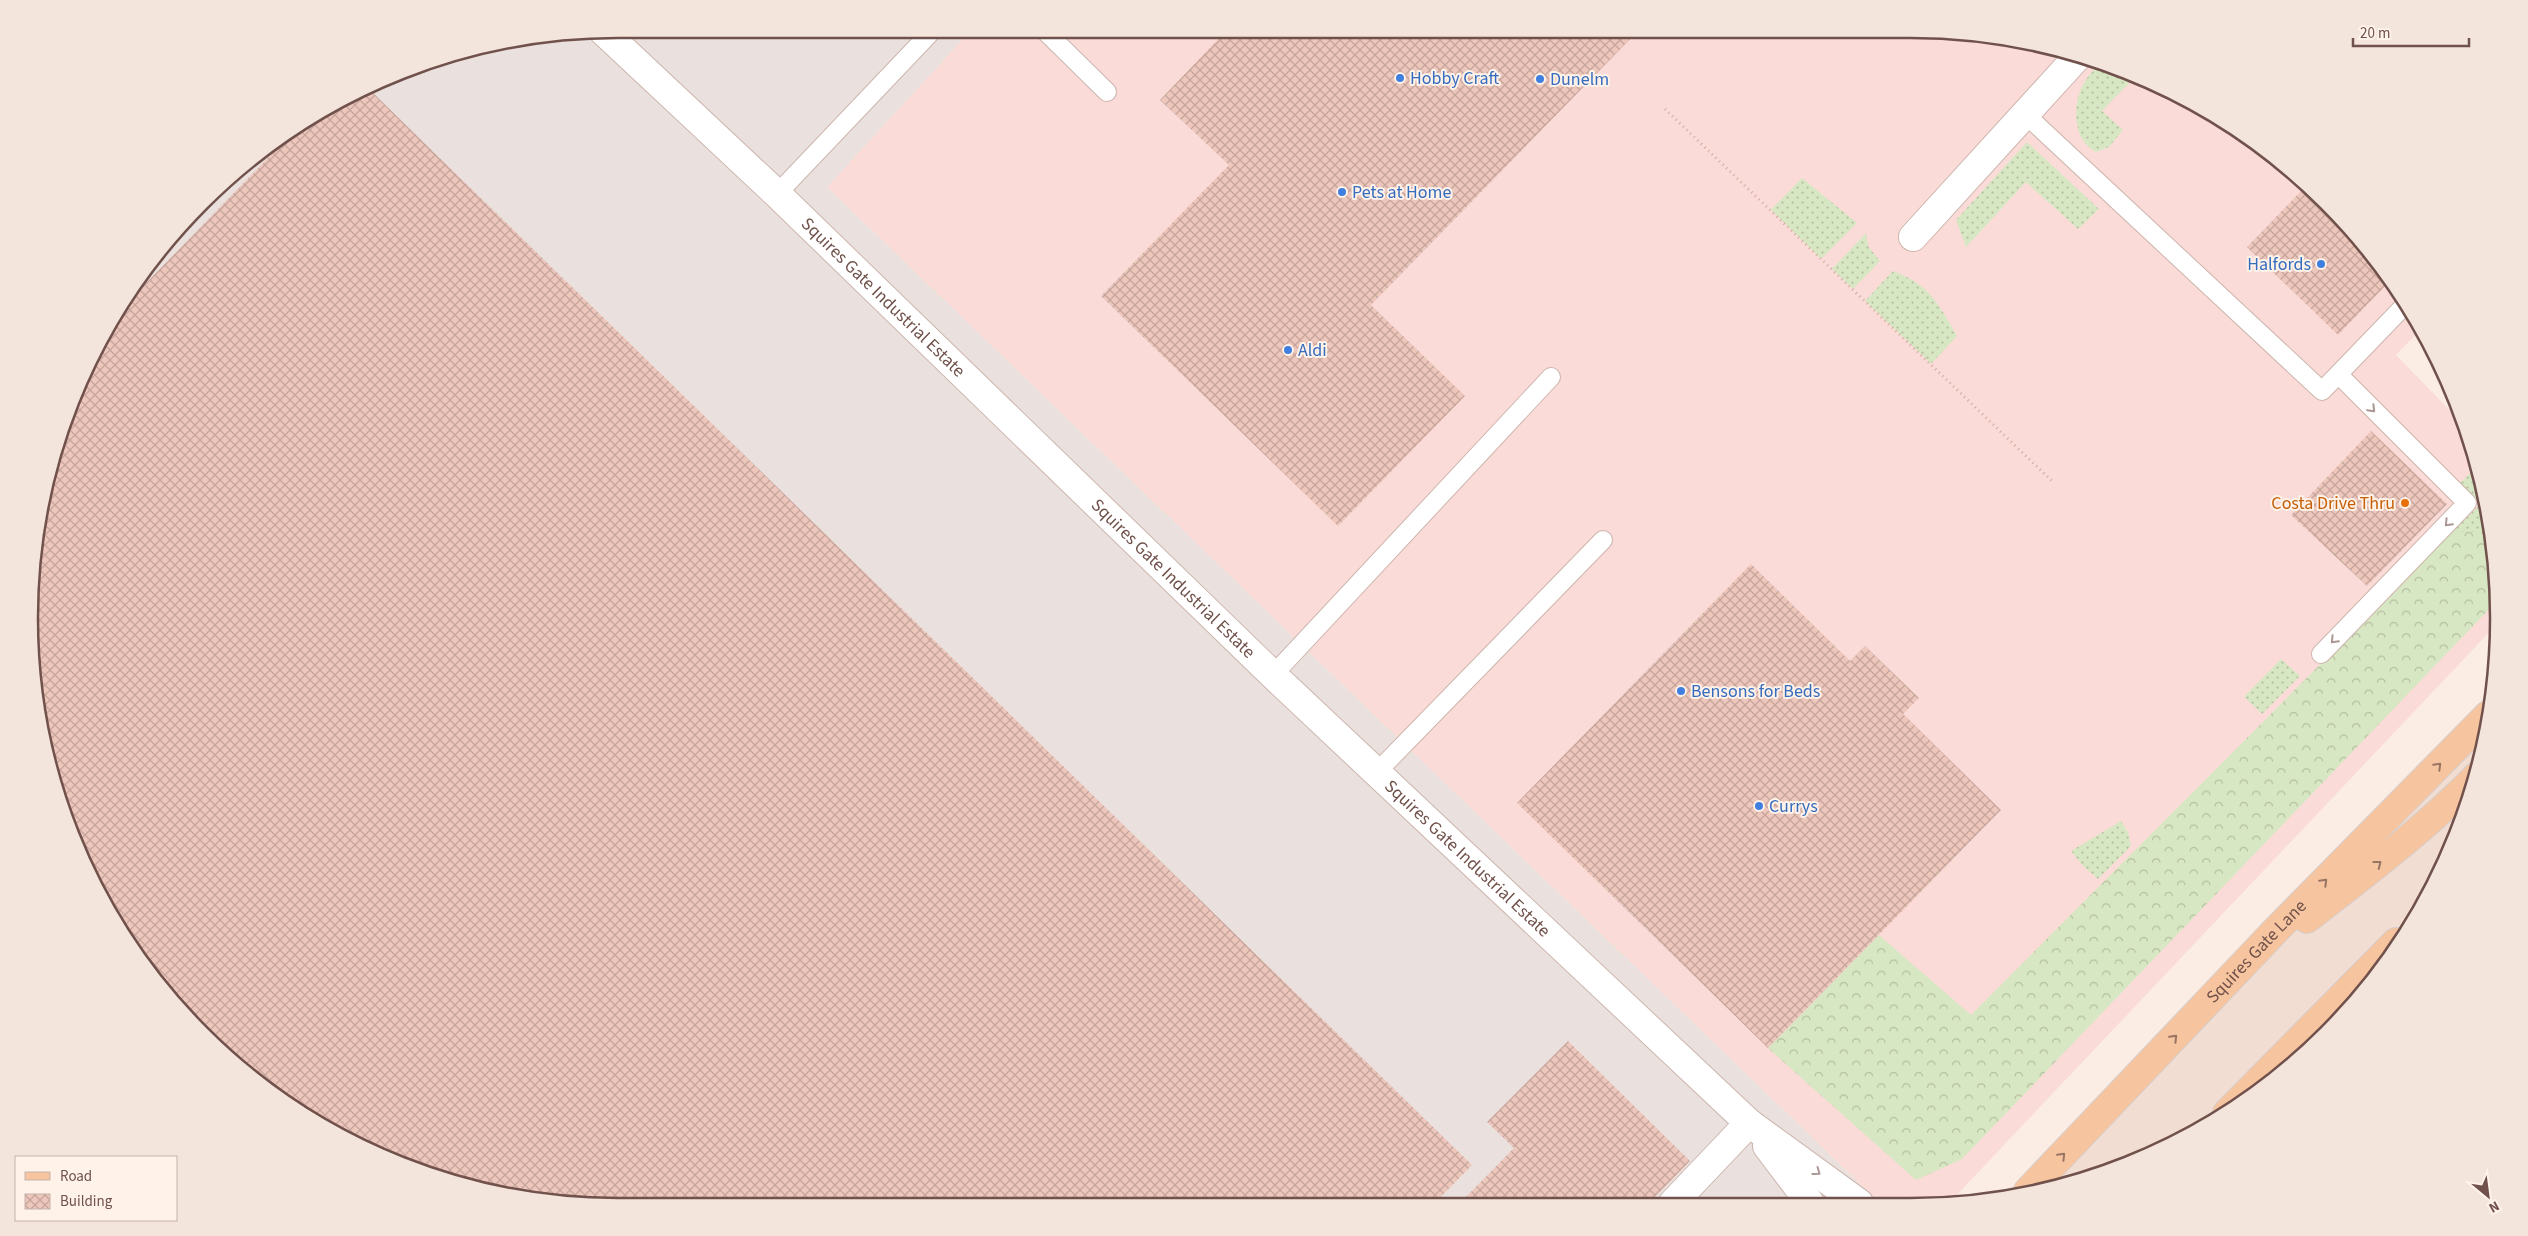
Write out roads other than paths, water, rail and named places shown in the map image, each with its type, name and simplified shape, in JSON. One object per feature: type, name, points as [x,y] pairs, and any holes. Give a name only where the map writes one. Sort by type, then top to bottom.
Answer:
[{"type":"main road","name":"Squires Gate Lane","points":[[2034,1185],[2229,980],[2481,723]]},
{"type":"main road","points":[[2229,980],[2394,851],[2465,788]]},
{"type":"main road","points":[[2277,1067],[2327,1021]]},
{"type":"street","name":"Squires Gate Industrial Estate","points":[[611,38],[777,194],[1273,675],[1749,1123],[1852,1198]]},
{"type":"street","points":[[1913,237],[2073,61]]},
{"type":"street","points":[[1678,1198],[1749,1123],[1806,1198]]},
{"type":"lane","points":[[777,194],[925,38]]},
{"type":"lane","points":[[1052,38],[1107,92]]},
{"type":"lane","points":[[2025,114],[2322,390],[2401,309]]},
{"type":"lane","points":[[2321,654],[2468,503],[2338,374]]},
{"type":"lane","points":[[1273,675],[1551,377]]},
{"type":"lane","points":[[1376,772],[1603,540]]},
{"type":"place","name":"Hobby Craft","points":[[1400,78]]},
{"type":"place","name":"Dunelm","points":[[1540,79]]},
{"type":"place","name":"Pets at Home","points":[[1342,192]]},
{"type":"place","name":"Halfords","points":[[2321,264]]},
{"type":"place","name":"Aldi","points":[[1288,350]]},
{"type":"place","name":"Costa Drive Thru","points":[[2405,503]]},
{"type":"place","name":"Bensons for Beds","points":[[1681,691]]},
{"type":"place","name":"Currys","points":[[1759,806]]}]
